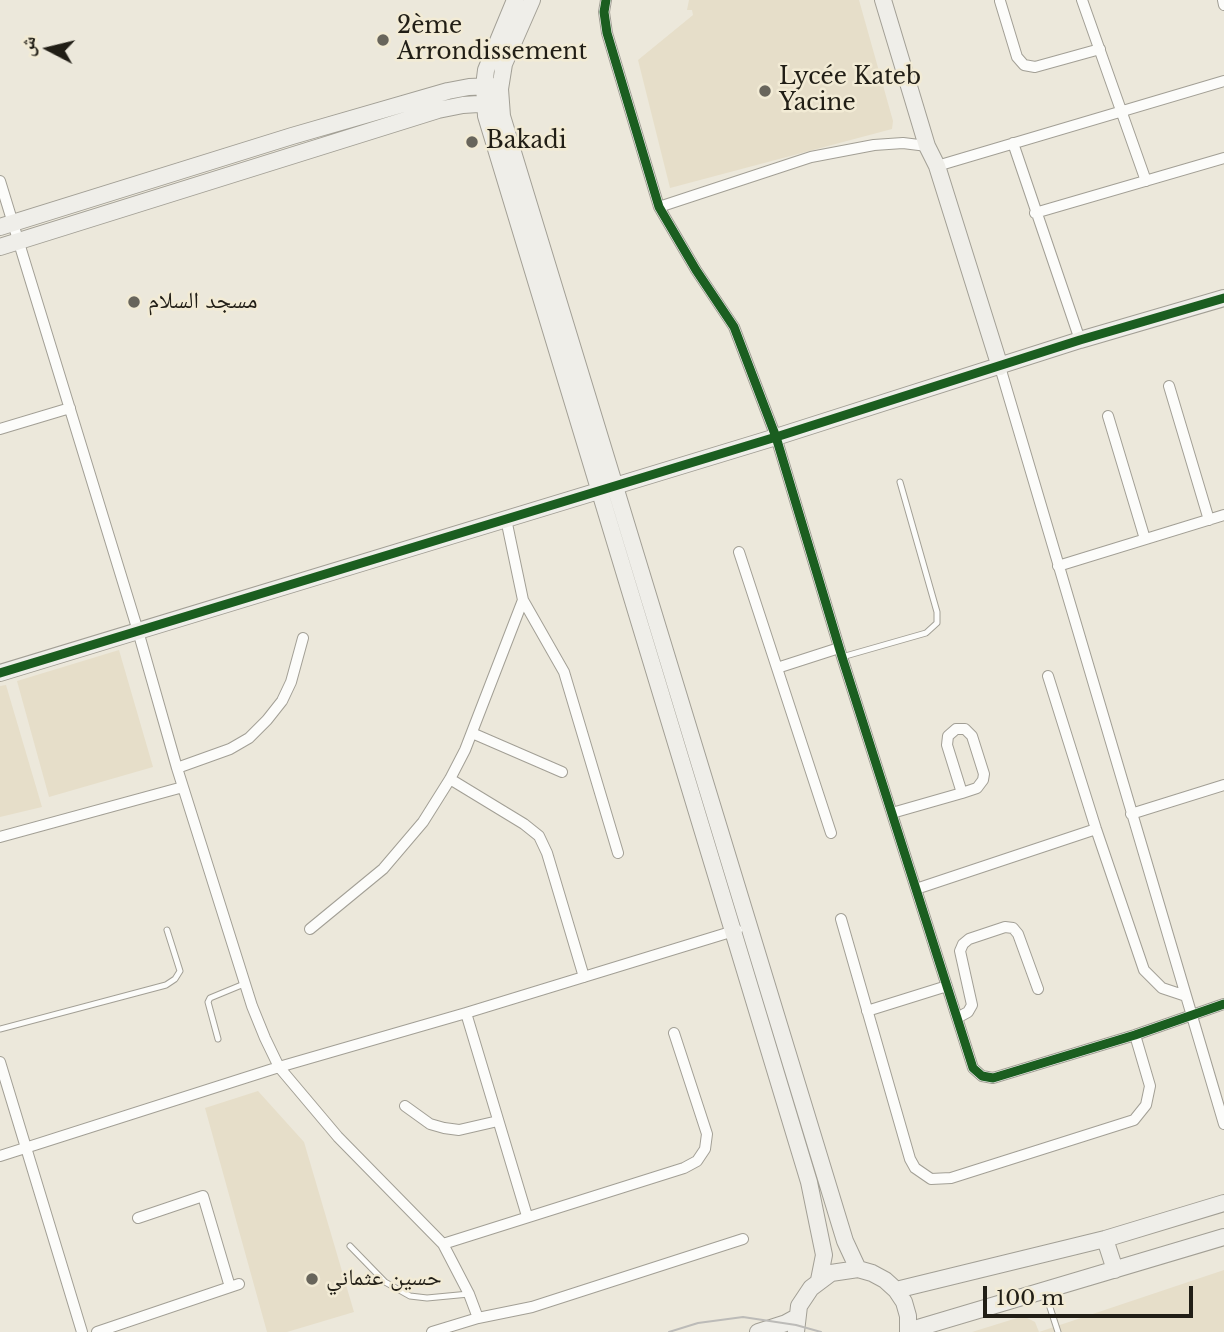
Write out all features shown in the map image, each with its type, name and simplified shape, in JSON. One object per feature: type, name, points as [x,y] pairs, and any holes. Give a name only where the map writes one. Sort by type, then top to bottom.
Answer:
[{"type":"main road","points":[[514,0],[491,56],[492,103],[488,123],[608,488]]},
{"type":"main road","points":[[0,247],[492,86],[532,0]]},
{"type":"main road","points":[[886,4],[927,146],[937,166],[1000,367]]},
{"type":"main road","points":[[450,99],[491,56]]},
{"type":"main road","points":[[450,99],[488,123]]},
{"type":"main road","points":[[7,225],[292,136],[450,99],[492,103],[502,116],[608,488],[741,929],[845,1241],[858,1269]]},
{"type":"main road","points":[[0,673],[1224,298]]},
{"type":"main road","points":[[741,929],[809,1181],[824,1255],[819,1280]]},
{"type":"main road","points":[[896,1290],[1105,1239],[1224,1203]]},
{"type":"main road","points":[[758,1332],[786,1323],[797,1324],[804,1297],[819,1280],[831,1273],[858,1269],[885,1280],[904,1302],[908,1316],[908,1332],[1224,1237]]},
{"type":"main road","points":[[1105,1239],[1115,1270]]},
{"type":"street","points":[[606,0],[604,12],[607,33],[659,207],[734,327],[776,437],[973,1068],[987,1078],[999,1077],[1224,1004]]},
{"type":"street","points":[[1082,0],[1146,181]]},
{"type":"street","points":[[1000,1],[1017,57],[1024,65],[1035,67],[1100,48]]},
{"type":"street","points":[[937,166],[1224,81]]},
{"type":"street","points":[[659,207],[811,157],[874,145],[903,143],[927,146]]},
{"type":"street","points":[[1013,143],[1080,340]]},
{"type":"street","points":[[1035,213],[1224,158]]},
{"type":"street","points":[[0,181],[7,225],[19,241],[177,768],[252,1006],[279,1067],[338,1137],[443,1244],[469,1294],[478,1318]]},
{"type":"street","points":[[1000,367],[1224,1124]]},
{"type":"street","points":[[1169,386],[1209,520]]},
{"type":"street","points":[[0,429],[70,408]]},
{"type":"street","points":[[1108,416],[1145,540]]},
{"type":"street","points":[[1058,566],[1224,515]]},
{"type":"street","points":[[506,519],[523,600],[564,672],[618,853]]},
{"type":"street","points":[[739,552],[831,833]]},
{"type":"street","points":[[310,929],[383,869],[422,822],[450,779],[472,733],[523,600]]},
{"type":"street","points":[[177,768],[230,749],[249,738],[267,720],[282,701],[291,682],[303,638]]},
{"type":"street","points":[[777,668],[841,652]]},
{"type":"street","points":[[1048,676],[1144,970],[1162,988],[1185,996]]},
{"type":"street","points":[[892,813],[962,793],[977,788],[984,780],[972,736],[960,728],[951,732],[947,741],[962,793]]},
{"type":"street","points":[[472,733],[562,772]]},
{"type":"street","points":[[450,779],[539,836],[547,853],[584,977]]},
{"type":"street","points":[[1131,814],[1224,785]]},
{"type":"street","points":[[0,837],[183,787]]},
{"type":"street","points":[[916,889],[1096,829]]},
{"type":"street","points":[[841,919],[910,1159],[922,1175],[941,1180],[1134,1120],[1146,1105],[1150,1086],[1135,1035]]},
{"type":"street","points":[[957,1018],[968,1012],[972,1005],[960,955],[961,947],[969,939],[1005,927],[1013,928],[1018,934],[1038,989]]},
{"type":"street","points":[[0,1156],[279,1067],[741,929]]},
{"type":"street","points":[[867,1011],[947,986]]},
{"type":"street","points":[[466,1013],[527,1216]]},
{"type":"street","points":[[443,1244],[691,1166],[702,1156],[707,1134],[674,1033]]},
{"type":"street","points":[[0,1062],[82,1332]]},
{"type":"street","points":[[405,1106],[416,1116],[444,1128],[459,1130],[498,1121]]},
{"type":"street","points":[[97,1332],[234,1286],[203,1196],[138,1218]]},
{"type":"street","points":[[432,1332],[478,1318],[532,1307],[743,1239]]},
{"type":"lane","points":[[841,652],[926,633],[937,623],[937,612],[900,482]]},
{"type":"lane","points":[[0,1029],[166,985],[175,979],[180,971],[167,930]]},
{"type":"lane","points":[[218,1039],[208,1002],[210,998],[244,984]]},
{"type":"lane","points":[[350,1246],[385,1282],[410,1296],[426,1298],[469,1294]]},
{"type":"lane","points":[[1045,1291],[1058,1332]]},
{"type":"shaded area","name":"Lycée Kateb Yacine","points":[[689,0],[859,0],[893,121],[892,129],[670,188],[638,60],[693,15],[692,10],[687,10]]},
{"type":"shaded area","points":[[119,650],[153,767],[49,797],[17,681]]},
{"type":"shaded area","points":[[6,685],[42,807],[0,817],[0,686]]},
{"type":"shaded area","points":[[258,1091],[304,1142],[354,1312],[287,1332],[267,1332],[205,1108]]},
{"type":"shaded area","points":[[1224,1270],[1224,1332],[1039,1332]]},
{"type":"shaded area","points":[[1017,1318],[1027,1318],[1035,1322],[1039,1332],[972,1332]]},
{"type":"tram line","points":[[669,1332],[698,1323],[743,1317],[796,1325],[821,1332]]},
{"type":"cycle path","points":[[606,0],[604,12],[607,33],[659,207],[734,327],[776,437],[842,657],[973,1068],[982,1076],[993,1078],[1135,1035],[1224,1004]]},
{"type":"cycle path","points":[[0,673],[1224,298]]},
{"type":"place","name":"2ème Arrondissement","points":[[383,40]]},
{"type":"place","name":"Lycée Kateb Yacine","points":[[765,91]]},
{"type":"place","name":"Bakadi","points":[[472,142]]},
{"type":"place","name":"مسجد السلام","points":[[134,302]]},
{"type":"place","name":"حسين عثماني","points":[[312,1279]]}]
